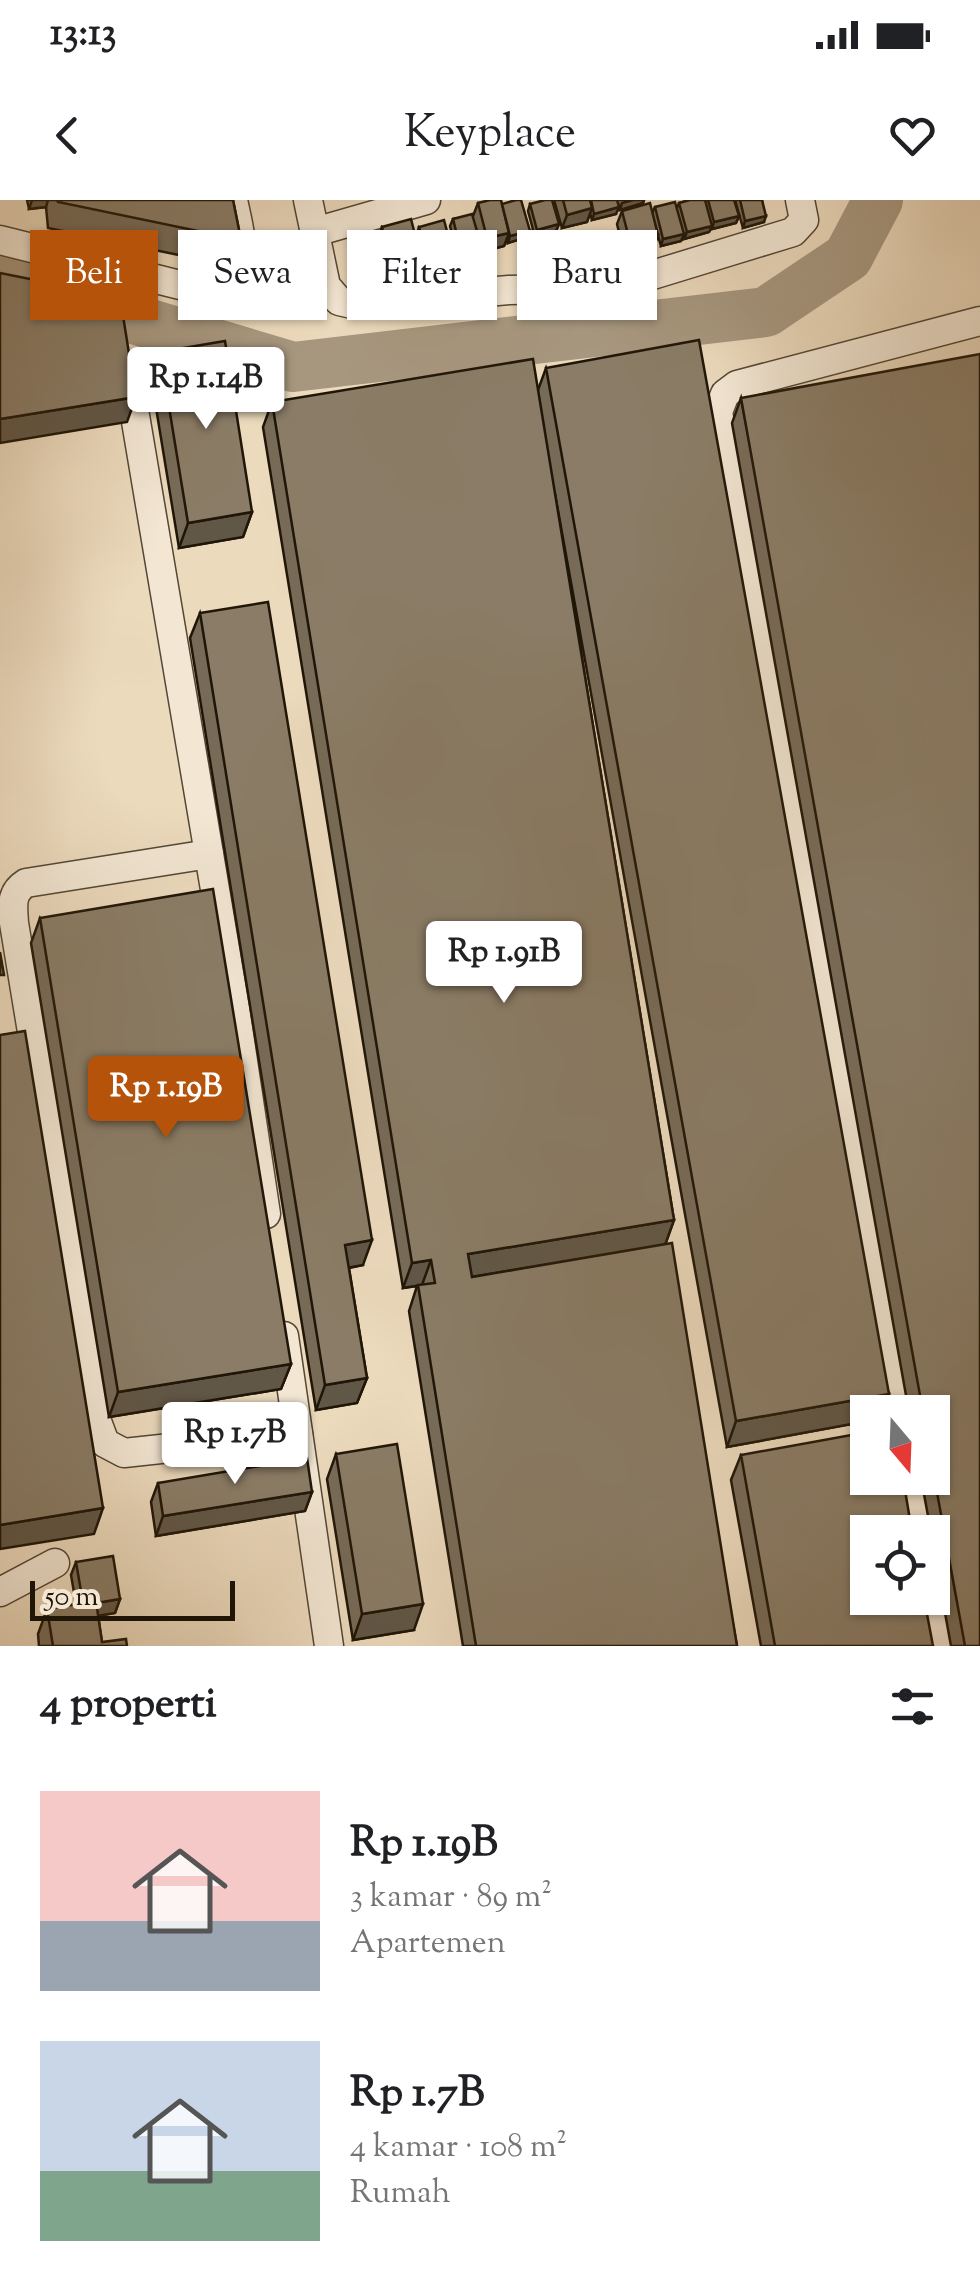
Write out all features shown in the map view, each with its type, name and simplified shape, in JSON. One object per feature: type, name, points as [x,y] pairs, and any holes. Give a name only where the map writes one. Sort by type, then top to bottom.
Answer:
[{"type":"street","points":[[0,240],[224,296],[239,280],[242,268],[234,200]]},
{"type":"street","points":[[308,200],[314,230]]},
{"type":"street","points":[[321,230],[426,200]]},
{"type":"street","points":[[327,287],[339,301],[352,304],[623,284],[793,232],[804,220],[800,200]]},
{"type":"street","points":[[895,1395],[718,412],[725,394],[737,385],[980,321]]},
{"type":"street","points":[[124,347],[270,1240]]},
{"type":"street","points":[[209,854],[26,883],[16,890],[14,922],[96,1419],[104,1442],[124,1453],[298,1434]]},
{"type":"street","points":[[281,1318],[329,1646]]},
{"type":"street","points":[[0,1592],[54,1563]]},
{"type":"street","points":[[935,1615],[940,1646]]},
{"type":"building","points":[[233,200],[239,230],[193,230],[58,202]]},
{"type":"building","points":[[501,200],[509,233],[497,236],[497,230],[485,230],[478,203]]},
{"type":"building","points":[[521,200],[530,230],[517,230],[517,234],[510,236],[502,204]]},
{"type":"building","points":[[552,200],[559,224],[537,230],[530,204]]},
{"type":"building","points":[[563,200],[590,200],[592,208],[567,215]]},
{"type":"building","points":[[591,200],[617,200],[619,207],[594,214]]},
{"type":"building","points":[[705,200],[712,226],[687,232],[679,203]]},
{"type":"building","points":[[708,200],[734,200],[739,216],[714,222]]},
{"type":"building","points":[[740,200],[762,200],[766,216],[745,221]]},
{"type":"building","points":[[675,202],[684,234],[663,239],[655,207]]},
{"type":"building","points":[[650,203],[657,230],[627,230],[622,211]]},
{"type":"building","points":[[472,214],[477,230],[456,230],[453,219]]},
{"type":"building","points":[[411,219],[414,230],[383,230],[382,227]]},
{"type":"building","points":[[444,220],[447,230],[420,230],[419,227]]},
{"type":"building","points":[[0,273],[30,279],[30,320],[124,320],[136,397],[0,419]]},
{"type":"building","points":[[699,340],[889,1394],[850,1395],[850,1401],[736,1421],[546,368]]},
{"type":"building","points":[[225,341],[252,512],[188,523],[160,352]]},
{"type":"building","points":[[980,354],[980,1646],[965,1646],[950,1564],[950,1515],[941,1515],[937,1495],[950,1495],[950,1395],[920,1395],[741,398]]},
{"type":"building","points":[[533,359],[674,1220],[468,1254],[472,1277],[672,1243],[737,1646],[476,1646],[418,1285],[435,1283],[431,1260],[412,1263],[272,402]]},
{"type":"building","points":[[268,602],[372,1240],[345,1245],[367,1378],[325,1385],[200,613]]},
{"type":"building","points":[[213,889],[291,1364],[118,1392],[40,918]]},
{"type":"building","points":[[25,1031],[103,1508],[0,1525],[0,1035]]},
{"type":"building","points":[[850,1435],[850,1495],[906,1495],[909,1515],[850,1515],[850,1615],[927,1615],[933,1646],[775,1646],[741,1455]]},
{"type":"building","points":[[397,1444],[423,1604],[362,1614],[336,1454]]},
{"type":"building","points":[[307,1458],[312,1492],[163,1516],[158,1483]]},
{"type":"building","points":[[113,1556],[120,1599],[83,1603],[76,1562]]},
{"type":"building","points":[[96,1601],[102,1642],[126,1639],[127,1646],[53,1646],[47,1609]]},
{"type":"waterway","points":[[0,279],[293,367],[766,312],[848,257],[878,200]]}]
